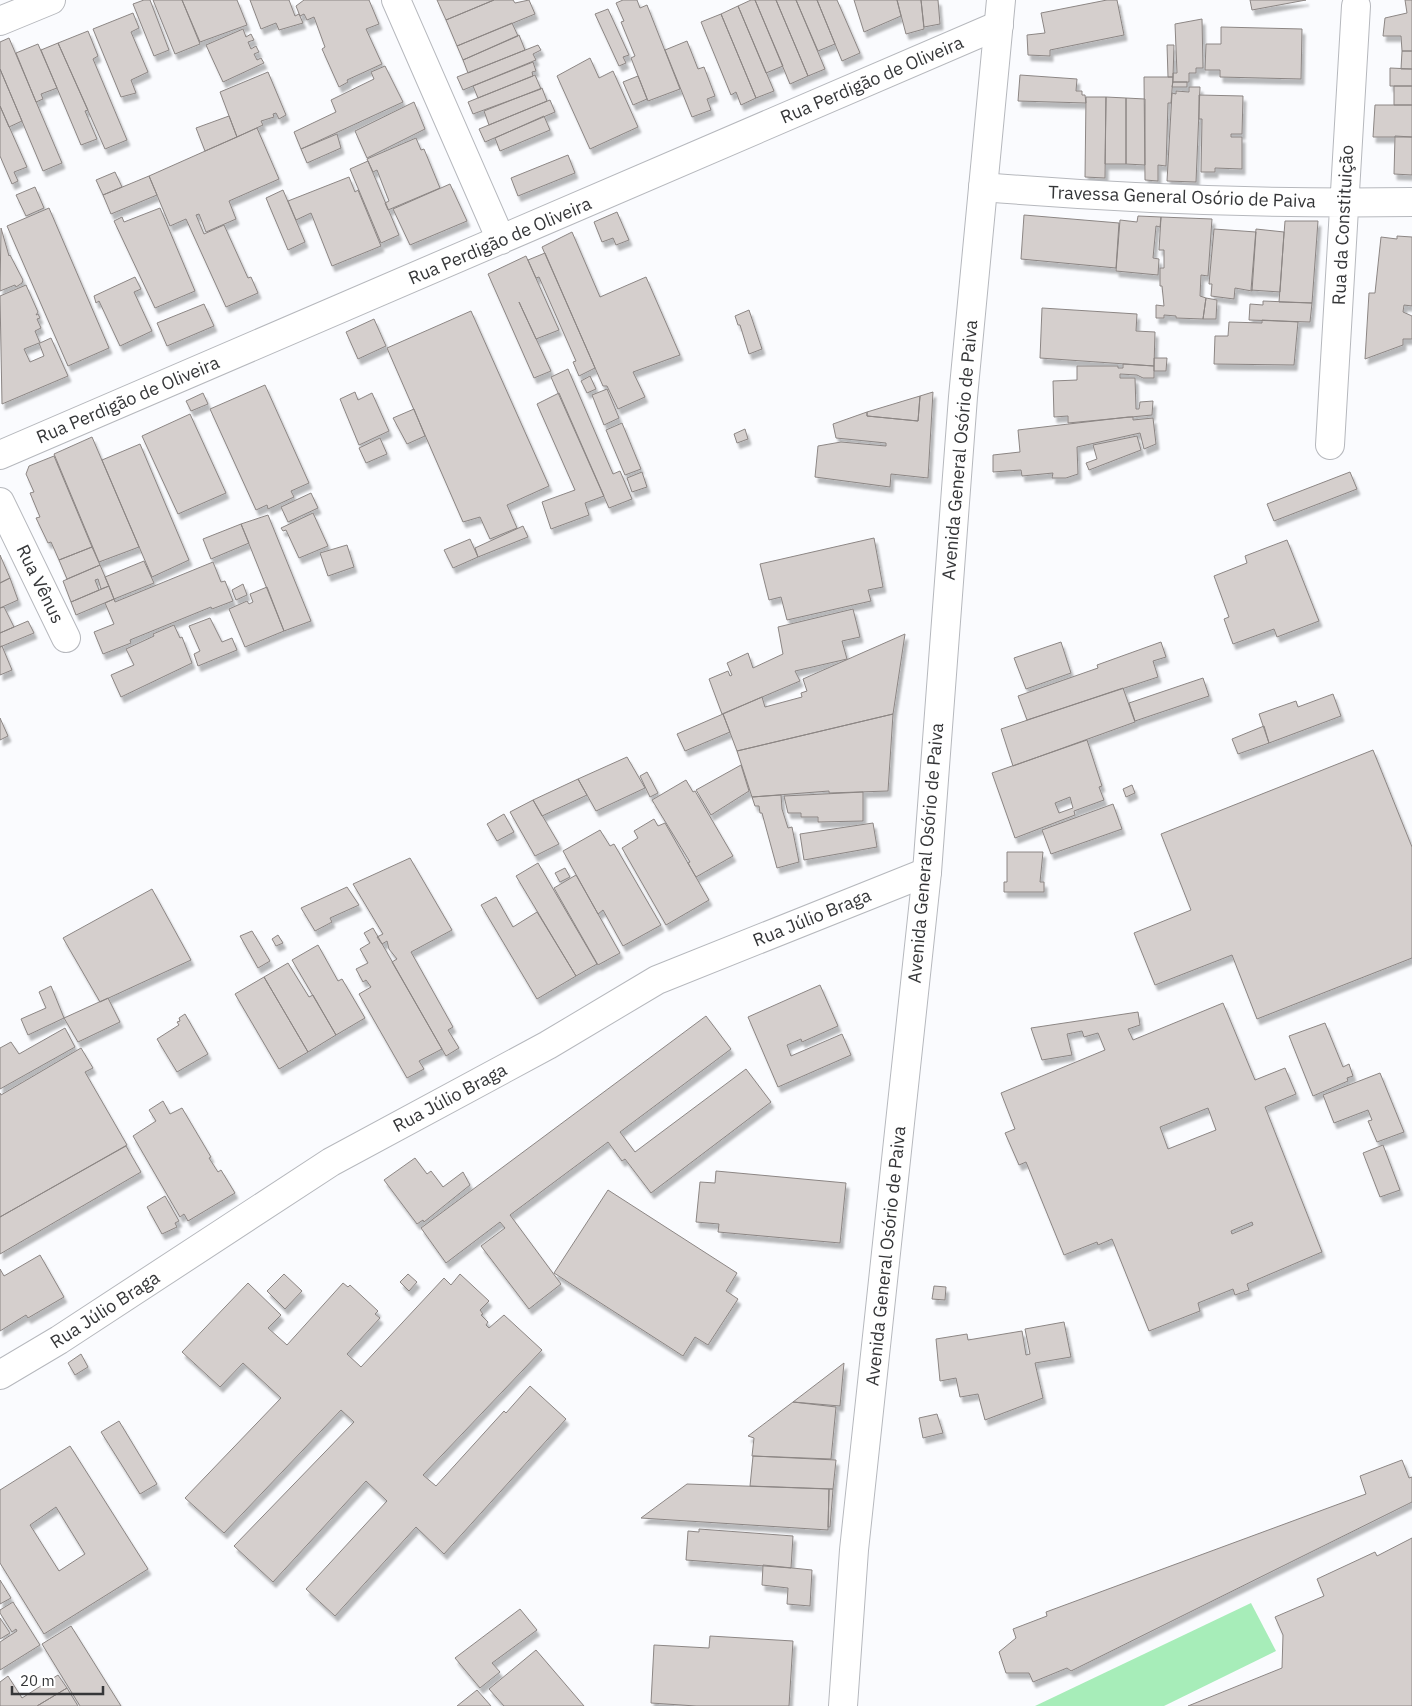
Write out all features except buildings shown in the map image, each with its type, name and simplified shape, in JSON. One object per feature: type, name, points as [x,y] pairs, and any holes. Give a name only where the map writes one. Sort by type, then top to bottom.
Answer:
[{"type":"street","points":[[0,21],[51,0]]},
{"type":"street","points":[[396,0],[501,240]]},
{"type":"street","name":"Rua da Constituição","points":[[1330,445],[1356,6]]},
{"type":"street","name":"Rua Perdigão de Oliveira","points":[[0,455],[501,240],[1000,12]]},
{"type":"street","name":"Avenida General Osório de Paiva","points":[[842,1706],[854,1550],[927,872],[963,396],[1000,12]]},
{"type":"street","name":"Travessa General Osório de Paiva","points":[[983,187],[1116,198],[1344,203],[1412,202]]},
{"type":"street","name":"Rua Vênus","points":[[0,502],[66,638]]},
{"type":"street","name":"Rua Júlio Braga","points":[[0,1375],[59,1340],[331,1162],[548,1045],[656,980],[927,872]]},
{"type":"green space","points":[[1251,1603],[1276,1651],[1164,1706],[1035,1706]]}]
